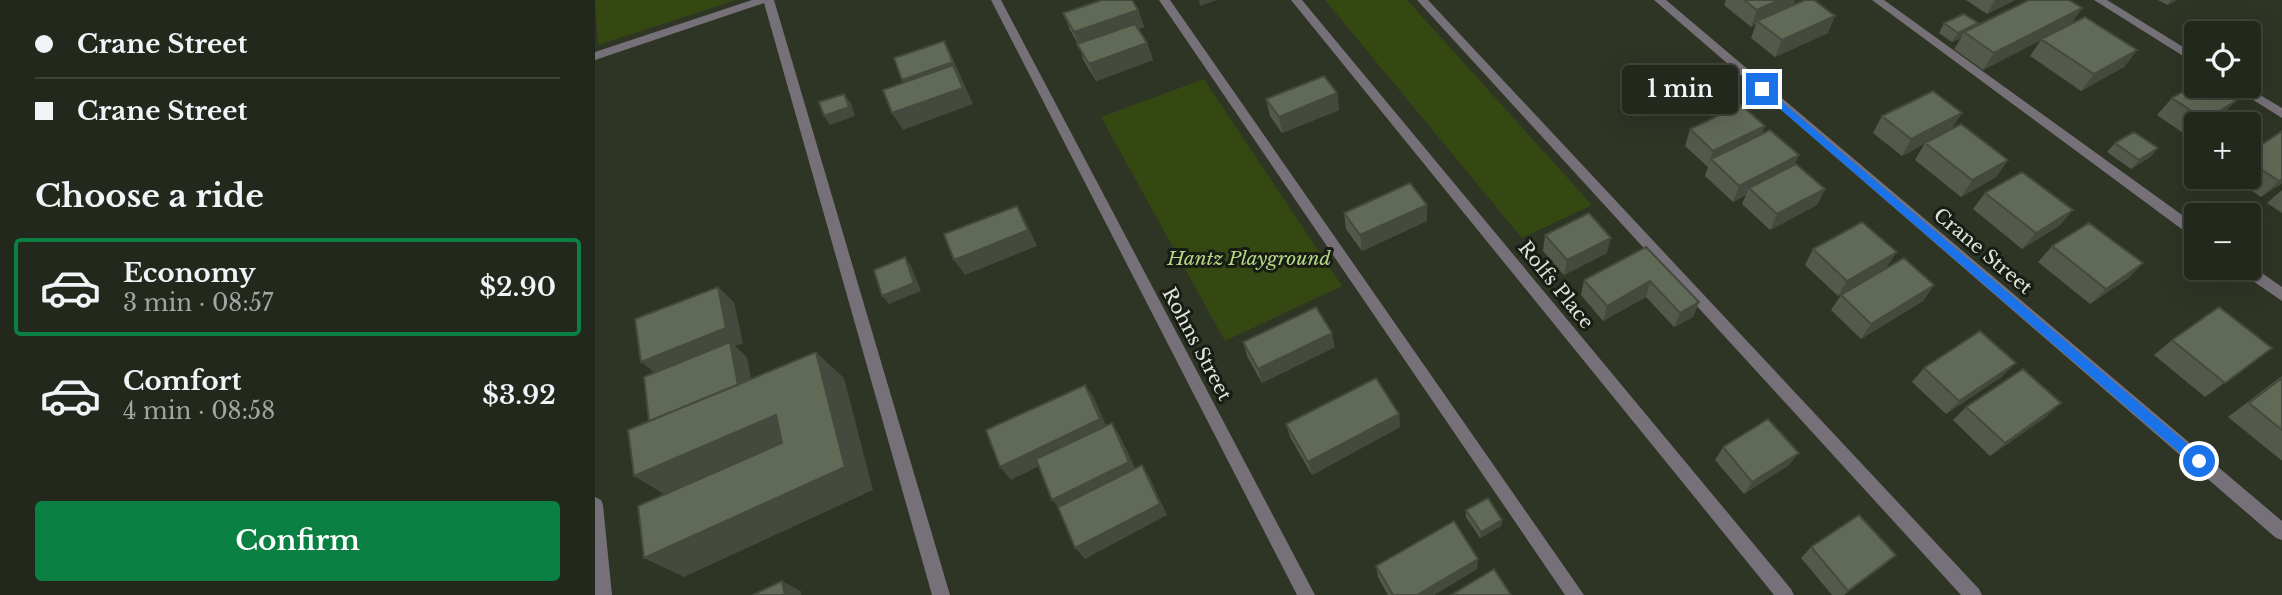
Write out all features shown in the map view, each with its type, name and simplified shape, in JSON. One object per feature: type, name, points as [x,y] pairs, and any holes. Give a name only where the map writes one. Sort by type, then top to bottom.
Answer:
[{"type":"street","points":[[595,56],[763,0]]},
{"type":"street","points":[[769,0],[941,595]]},
{"type":"street","name":"Rohns Street","points":[[996,0],[1306,595]]},
{"type":"street","points":[[1164,0],[1574,595]]},
{"type":"street","name":"Rolfs Place","points":[[1296,0],[1785,595]]},
{"type":"street","points":[[1422,0],[1973,595]]},
{"type":"street","name":"Crane Street","points":[[1658,0],[2282,532]]},
{"type":"street","points":[[1877,0],[2184,223]]},
{"type":"street","points":[[2099,0],[2184,53]]},
{"type":"street","points":[[2256,98],[2282,114]]},
{"type":"street","points":[[2261,280],[2282,295]]},
{"type":"street","points":[[595,505],[603,595]]},
{"type":"green space","points":[[595,0],[736,0],[598,45]]},
{"type":"green space","points":[[1325,0],[1407,0],[1592,205],[1522,238]]},
{"type":"green space","name":"Hantz Playground","points":[[1204,79],[1342,286],[1225,341],[1101,117]]},
{"type":"building","points":[[1102,0],[1132,0],[1138,10],[1074,32],[1063,13]]},
{"type":"building","points":[[1744,0],[1779,0],[1757,10]]},
{"type":"building","points":[[1805,0],[1814,0],[1835,16],[1782,40],[1757,21]]},
{"type":"building","points":[[2029,0],[2069,0],[2082,8],[1994,53],[1964,32]]},
{"type":"building","points":[[1964,14],[1978,23],[1958,33],[1944,23]]},
{"type":"building","points":[[2085,17],[2137,50],[2094,74],[2041,39]]},
{"type":"building","points":[[1135,24],[1147,43],[1089,64],[1077,44]]},
{"type":"building","points":[[944,41],[953,62],[902,80],[894,58]]},
{"type":"building","points":[[953,65],[963,88],[892,113],[883,90]]},
{"type":"building","points":[[1324,76],[1337,93],[1279,117],[1266,99]]},
{"type":"building","points":[[1933,91],[1962,113],[1911,139],[1882,116]]},
{"type":"building","points":[[2184,91],[2184,98],[2231,98],[2236,101],[2218,112],[2193,112],[2172,98]]},
{"type":"building","points":[[844,94],[849,107],[824,116],[819,102]]},
{"type":"building","points":[[1741,105],[1765,126],[1713,151],[1690,129]]},
{"type":"building","points":[[1961,124],[2008,160],[1972,180],[1925,143]]},
{"type":"building","points":[[1770,130],[1799,155],[1739,186],[1711,159]]},
{"type":"building","points":[[2282,131],[2282,179],[2279,181],[2261,169],[2261,145]]},
{"type":"building","points":[[2134,132],[2158,148],[2139,160],[2115,143]]},
{"type":"building","points":[[1796,164],[1825,189],[1777,214],[1749,188]]},
{"type":"building","points":[[2022,172],[2073,210],[2036,233],[1985,193]]},
{"type":"building","points":[[1410,183],[1427,205],[1360,235],[1344,213]]},
{"type":"building","points":[[1017,206],[1028,230],[954,260],[944,234]]},
{"type":"building","points":[[1589,213],[1611,238],[1567,260],[1545,235]]},
{"type":"building","points":[[1862,222],[1897,252],[1847,281],[1813,249]]},
{"type":"building","points":[[2089,223],[2143,263],[2106,289],[2052,246]]},
{"type":"building","points":[[1646,247],[1699,302],[1680,313],[1650,281],[1607,306],[1584,280]]},
{"type":"building","points":[[905,257],[914,283],[882,296],[874,270]]},
{"type":"building","points":[[1904,258],[1934,285],[1871,324],[1841,295]]},
{"type":"building","points":[[718,287],[726,328],[641,362],[635,319]]},
{"type":"building","points":[[1316,307],[1332,333],[1258,369],[1243,342]]},
{"type":"building","points":[[2219,307],[2272,348],[2225,383],[2172,340]]},
{"type":"building","points":[[1980,331],[2016,363],[1959,401],[1924,368]]},
{"type":"building","points":[[730,342],[738,385],[649,421],[644,377]]},
{"type":"building","points":[[816,352],[845,467],[644,558],[638,506],[782,443],[776,415],[634,476],[628,430]]},
{"type":"building","points":[[2023,369],[2061,403],[2005,443],[1966,407]]},
{"type":"building","points":[[1376,378],[1399,414],[1308,462],[1286,424]]},
{"type":"building","points":[[2282,378],[2282,430],[2249,403]]},
{"type":"building","points":[[1085,385],[1100,419],[1000,467],[986,430]]},
{"type":"building","points":[[1768,419],[1799,453],[1752,482],[1723,447]]},
{"type":"building","points":[[1112,423],[1129,462],[1052,500],[1036,459]]},
{"type":"building","points":[[1142,465],[1160,504],[1075,548],[1058,507]]},
{"type":"building","points":[[1488,498],[1502,520],[1481,532],[1466,510]]},
{"type":"building","points":[[1859,515],[1896,555],[1848,591],[1811,547]]},
{"type":"building","points":[[1454,521],[1478,559],[1417,595],[1393,595],[1376,566]]},
{"type":"building","points":[[1494,569],[1511,595],[1451,595]]},
{"type":"building","points":[[782,581],[785,595],[753,595]]},
{"type":"route","points":[[1762,89],[2199,461]]}]
